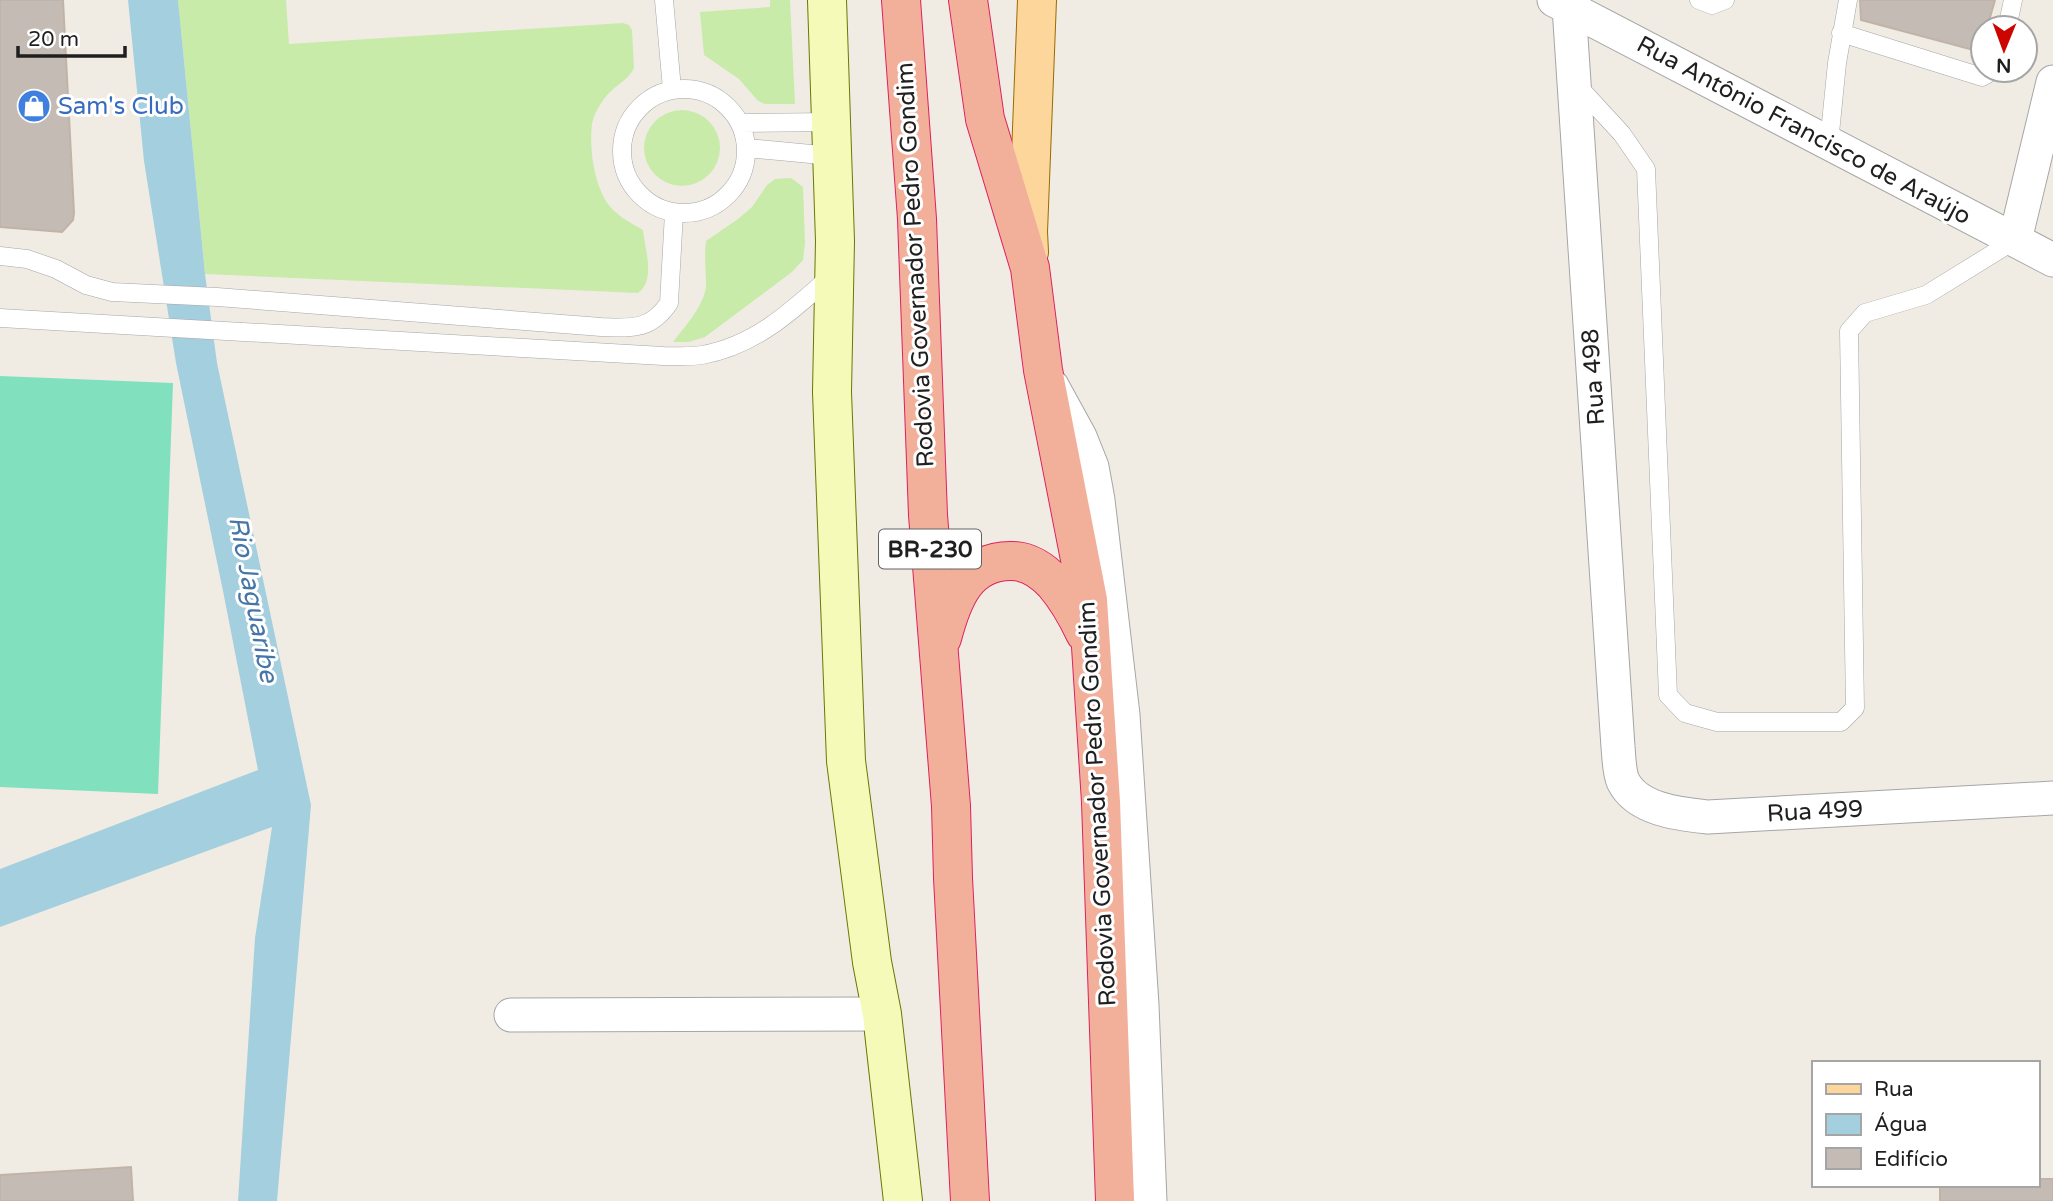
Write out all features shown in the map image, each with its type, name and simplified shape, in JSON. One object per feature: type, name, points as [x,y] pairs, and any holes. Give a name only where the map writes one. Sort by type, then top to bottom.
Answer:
[{"type":"highway","name":"Rodovia Governador Pedro Gondim","points":[[901,0],[917,219],[928,515],[951,806],[970,1201]]},
{"type":"highway","name":"Rodovia Governador Pedro Gondim","points":[[968,0],[985,119],[1030,268],[1043,370],[1088,600],[1101,802],[1115,1201]]},
{"type":"highway","points":[[938,651],[956,597],[964,584],[973,572],[986,564],[1001,561],[1020,561],[1036,568],[1052,581],[1072,609],[1091,645]]},
{"type":"main road","points":[[827,0],[835,272],[832,392],[846,761],[872,962],[882,1014],[903,1201]]},
{"type":"main road","points":[[1030,268],[1028,232],[1037,0]]},
{"type":"street","name":"Rua 498","points":[[1561,4],[1574,82],[1618,747]]},
{"type":"street","name":"Rua Antônio Francisco de Araújo","points":[[1561,4],[2053,260]]},
{"type":"street","points":[[2015,240],[2053,82]]},
{"type":"street","points":[[1043,370],[1080,437],[1092,467],[1098,500],[1123,716],[1142,1005],[1150,1201]]},
{"type":"street","name":"Rua 499","points":[[1618,747],[1623,780],[1638,799],[1670,813],[1708,817],[2053,797]]},
{"type":"street","points":[[511,1015],[882,1014]]},
{"type":"lane","points":[[664,0],[672,89]]},
{"type":"lane","points":[[1699,0],[1712,5],[1726,0]]},
{"type":"lane","points":[[1829,143],[1837,63],[1848,0]]},
{"type":"lane","points":[[1841,33],[1969,73]]},
{"type":"lane","points":[[1574,82],[1622,134],[1646,169],[1668,695],[1685,713],[1717,722],[1841,722],[1855,708],[1849,331],[1864,313],[1926,295],[2015,240]]},
{"type":"lane","points":[[692,88],[712,94],[729,107],[740,122],[747,148],[742,175],[726,198],[701,212],[674,213],[650,205],[632,187],[622,164],[621,139],[631,116],[649,98],[672,89],[692,88]]},
{"type":"lane","points":[[740,122],[831,139]]},
{"type":"lane","points":[[747,148],[831,139]]},
{"type":"lane","points":[[0,256],[27,260],[56,269],[99,289],[601,327],[642,326],[662,313],[669,303],[674,213]]},
{"type":"lane","points":[[0,318],[700,356],[731,348],[766,331],[835,272]]},
{"type":"green space","points":[[178,0],[286,0],[289,44],[623,23],[629,25],[632,30],[634,68],[599,107],[592,124],[591,144],[596,176],[603,196],[620,216],[643,230],[648,273],[643,287],[638,293],[205,274]]},
{"type":"green space","points":[[770,0],[790,0],[795,104],[765,104],[758,101],[739,79],[704,55],[700,12],[770,7]]},
{"type":"green space","points":[[675,110],[689,110],[703,116],[714,127],[718,133],[718,163],[709,175],[697,184],[675,186],[661,180],[650,169],[644,155],[644,141],[650,127],[661,116]]},
{"type":"green space","points":[[791,178],[803,187],[803,260],[792,272],[705,337],[689,342],[673,342],[694,315],[705,293],[706,241],[752,207],[767,185],[775,179]]},
{"type":"green space","points":[[0,376],[173,383],[158,794],[0,787]]},
{"type":"water","name":"Rio Jaguaribe","points":[[128,0],[178,0],[205,274],[217,363],[311,805],[277,1201],[238,1201],[255,938],[272,827],[0,927],[0,869],[258,770],[176,363],[144,161]]},
{"type":"building","name":"Sam's Club","points":[[0,0],[63,0],[74,213],[73,220],[62,232],[0,227]]},
{"type":"building","points":[[1860,0],[1995,0],[1991,14],[1969,14],[1969,49],[1861,20]]},
{"type":"building","points":[[131,1167],[133,1201],[0,1201],[0,1175]]},
{"type":"building","points":[[2039,1179],[2053,1179],[2053,1201],[1940,1201],[1940,1187],[2039,1187]]},
{"type":"place","name":"Sam's Club","points":[[34,106]]}]
